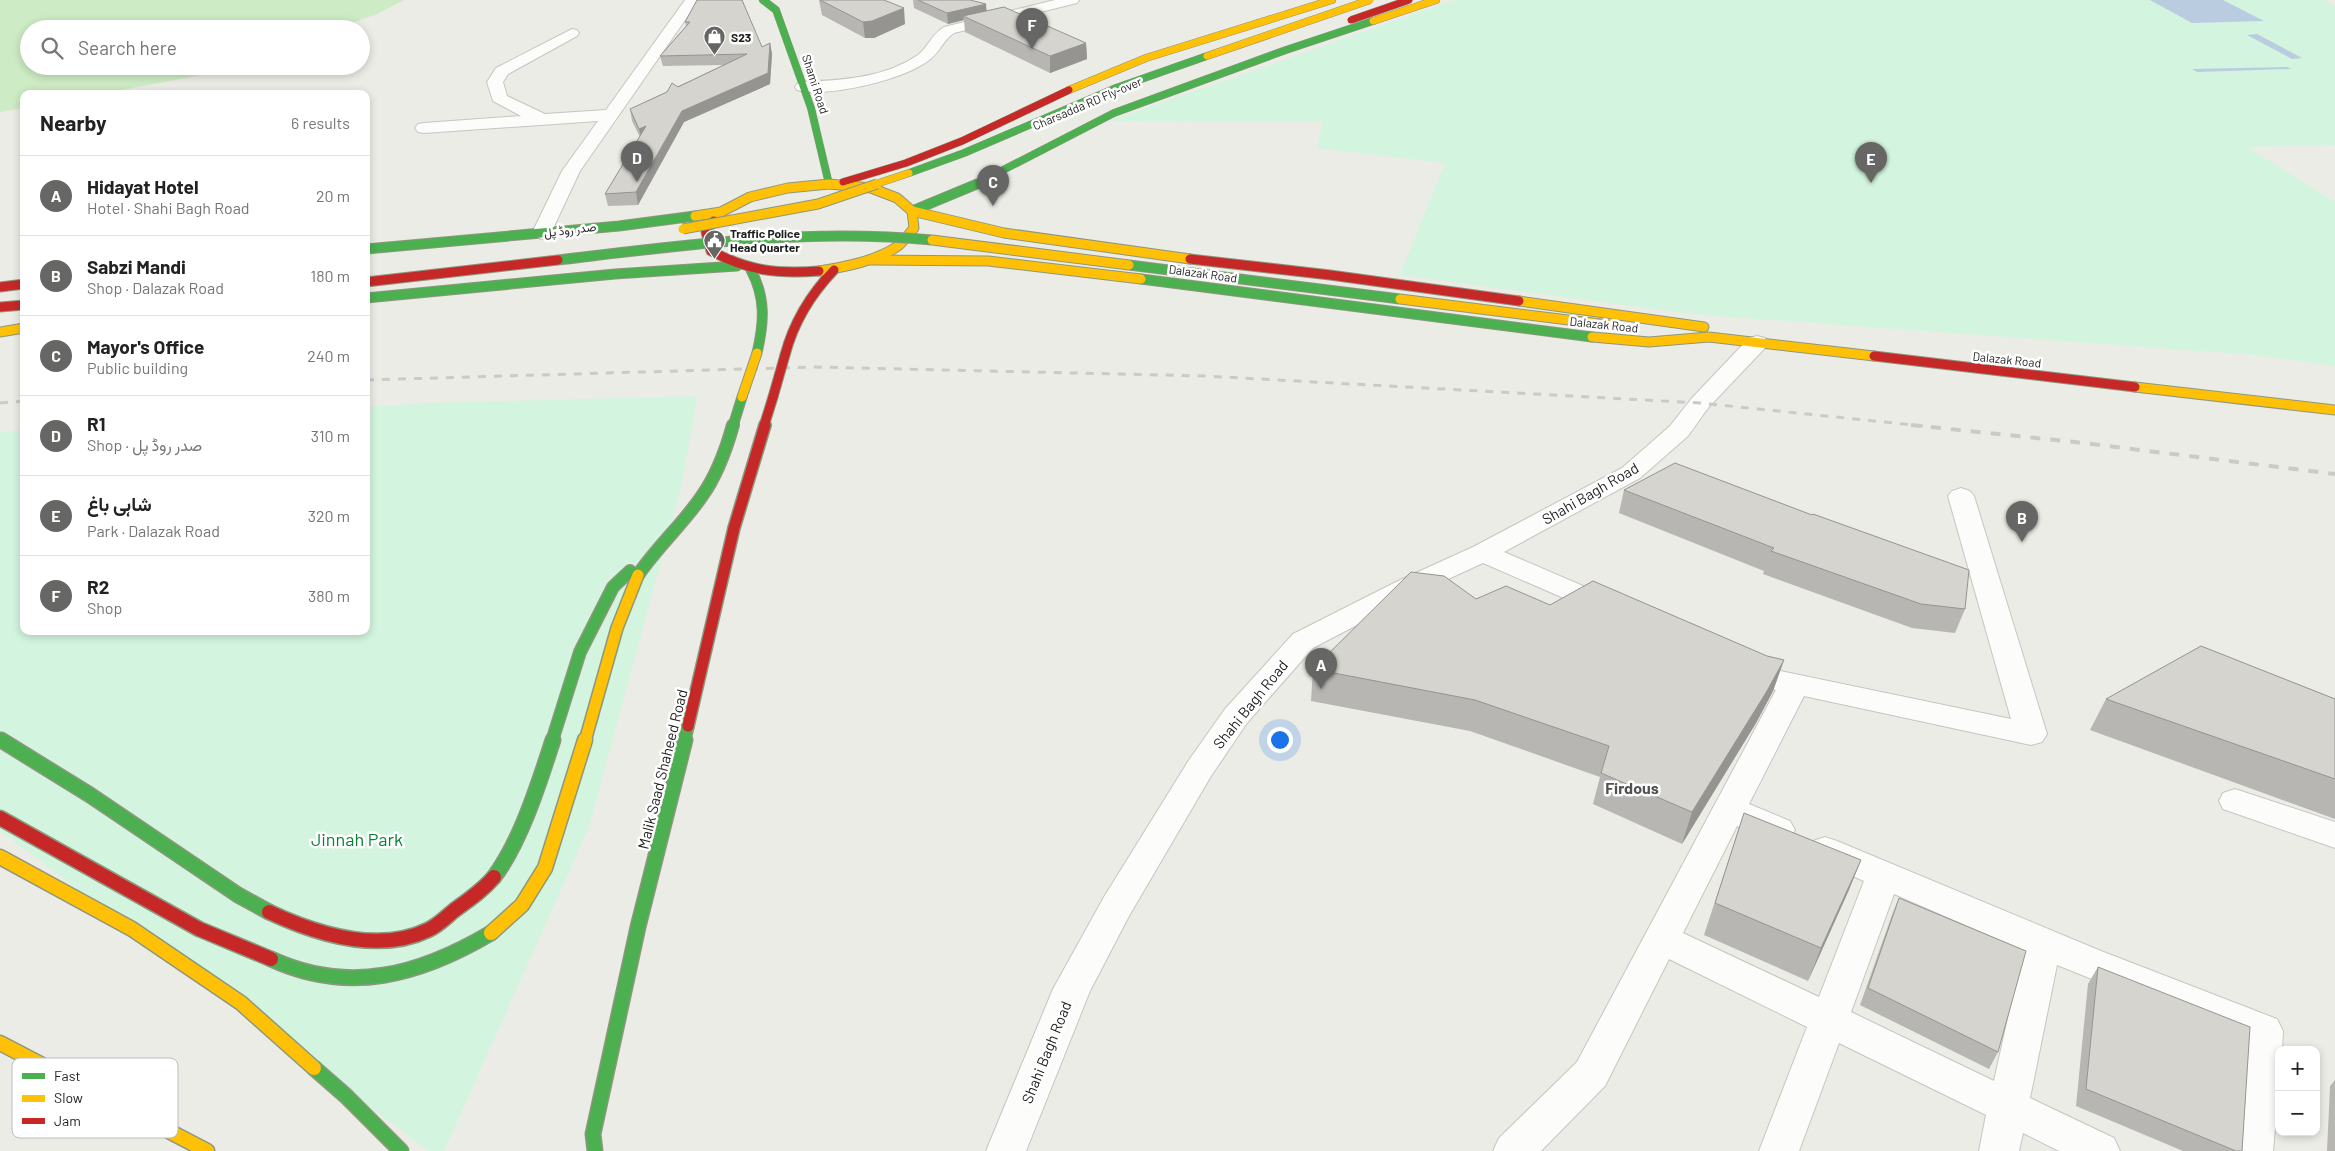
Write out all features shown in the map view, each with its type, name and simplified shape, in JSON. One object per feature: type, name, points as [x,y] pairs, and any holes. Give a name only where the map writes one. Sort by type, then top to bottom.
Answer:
[{"type":"main road","name":"Shami Road","points":[[763,0],[776,10],[811,108],[833,184]]},
{"type":"main road","points":[[370,248],[542,234],[721,212],[750,197],[788,188],[833,184],[906,163],[954,144],[1049,98],[1146,58],[1332,0]]},
{"type":"main road","name":"Charsadda RD Fly-over","points":[[776,212],[818,204],[899,178],[964,153],[1116,88],[1370,0]]},
{"type":"main road","name":"Charsadda RD Fly-over","points":[[1055,130],[1146,92],[1409,0]]},
{"type":"main road","points":[[912,211],[971,187],[1114,113],[1286,50],[1436,0]]},
{"type":"main road","points":[[721,212],[706,232],[711,251],[737,266],[751,270],[791,274],[834,270],[870,260],[899,245],[914,228],[912,211],[897,198],[871,188],[833,184]]},
{"type":"main road","points":[[882,202],[906,194]]},
{"type":"main road","name":"Dalazak Road","points":[[912,211],[1004,233],[1163,256],[1330,275],[1965,360],[2316,396]]},
{"type":"main road","name":"صدر روڈ پل","points":[[584,241],[694,227],[776,212]]},
{"type":"main road","points":[[777,236],[810,226]]},
{"type":"main road","points":[[777,236],[864,235],[918,238],[1709,337]]},
{"type":"main road","name":"صدر روڈ پل","points":[[370,282],[777,236]]},
{"type":"main road","points":[[457,290],[484,277],[500,262],[500,252],[488,238]]},
{"type":"main road","name":"Dalazak Road","points":[[870,260],[988,261],[1616,340],[1649,342],[1709,337],[2335,410]]},
{"type":"main road","points":[[370,298],[614,274],[737,266]]},
{"type":"main road","points":[[0,818],[199,929],[304,973],[342,980],[379,978],[424,967],[463,951],[496,930],[522,905],[545,868],[576,772],[617,628],[634,580],[646,561],[702,498],[716,475],[757,353],[764,324],[764,297],[760,281],[751,270]]},
{"type":"main road","name":"Malik Saad Shaheed Road","points":[[595,1151],[593,1134],[638,927],[705,660],[734,528],[785,355],[792,325],[807,297],[834,270]]},
{"type":"main road","points":[[0,282],[20,280]]},
{"type":"main road","points":[[0,288],[20,285]]},
{"type":"main road","points":[[0,307],[20,305]]},
{"type":"main road","points":[[0,323],[20,321]]},
{"type":"main road","points":[[0,332],[20,329]]},
{"type":"main road","points":[[0,739],[90,795],[238,895],[278,916],[317,931],[358,940],[392,938],[426,931],[482,892],[507,860],[541,778],[580,652],[613,586],[628,572],[646,561]]},
{"type":"main road","points":[[0,857],[132,929],[241,1003],[346,1096],[401,1151]]},
{"type":"main road","points":[[0,1043],[29,1058]]},
{"type":"main road","points":[[178,1136],[207,1151]]},
{"type":"street","points":[[542,234],[571,171],[692,0]]},
{"type":"street","points":[[803,87],[842,85],[894,74],[929,53],[940,34],[949,30],[1072,0]]},
{"type":"street","points":[[540,119],[511,106],[499,98],[495,82],[502,71],[572,33]]},
{"type":"street","points":[[424,128],[610,115]]},
{"type":"street","name":"Shahi Bagh Road","points":[[1006,1151],[1072,989],[1126,890],[1200,768],[1236,716],[1302,641],[1408,587],[1484,552],[1631,473],[1679,431],[1700,403],[1757,343]]},
{"type":"street","points":[[1716,654],[1769,678],[2031,734],[1962,496]]},
{"type":"street","points":[[1484,552],[1635,619]]},
{"type":"street","points":[[1513,1151],[1591,1074],[1794,683]]},
{"type":"street","points":[[2235,801],[2335,834]]},
{"type":"street","points":[[1729,809],[2044,942],[2264,1031],[2253,1151]]},
{"type":"street","points":[[1779,1151],[1884,875]]},
{"type":"street","points":[[1662,939],[2100,1151]]},
{"type":"street","points":[[1999,1151],[2044,942]]},
{"type":"green space","points":[[0,0],[404,0],[361,20],[20,20],[20,75],[201,75],[121,90],[20,90],[20,109],[0,112]]},
{"type":"green space","points":[[1454,0],[2323,0],[2335,6],[2335,145],[2247,147],[2335,202],[2335,366],[2256,355],[1691,314],[1400,275],[1445,163],[1317,148],[1323,122],[1110,121]]},
{"type":"green space","name":"Jinnah Park","points":[[697,396],[682,483],[589,827],[444,1151],[429,1151],[0,831],[0,432],[20,430],[20,635],[370,635],[370,407],[428,403]]},
{"type":"water","points":[[2150,0],[2223,0],[2264,21],[2192,23]]},
{"type":"water","points":[[2257,34],[2302,58],[2292,59],[2247,35]]},
{"type":"water","points":[[2287,67],[2291,69],[2197,72],[2192,69]]},
{"type":"building","points":[[697,0],[742,0],[762,47],[770,43],[768,73],[682,111],[636,192],[605,194],[646,126],[639,129],[630,109],[667,92],[672,83],[678,87],[747,54],[660,56],[690,22],[685,22]]},
{"type":"building","points":[[820,0],[884,0],[904,8],[872,21],[863,22]]},
{"type":"building","points":[[918,0],[970,0],[986,4],[947,13]]},
{"type":"building","points":[[1004,7],[1086,43],[1050,56],[963,16]]},
{"type":"building","points":[[1675,463],[1812,515],[1969,570],[1965,609],[1921,604],[1771,551],[1774,548],[1624,490]]},
{"type":"building","points":[[1411,572],[1444,576],[1476,599],[1506,586],[1550,605],[1593,581],[1767,656],[1784,660],[1767,691],[1692,812],[1601,773],[1609,746],[1475,700],[1313,669]]},
{"type":"building","points":[[2201,646],[2335,699],[2335,779],[2106,699]]},
{"type":"building","points":[[1744,813],[1861,860],[1821,948],[1715,903]]},
{"type":"building","points":[[1899,898],[2026,951],[1998,1052],[1868,988]]},
{"type":"building","points":[[2098,967],[2250,1027],[2242,1151],[2236,1151],[2086,1089]]},
{"type":"railway","points":[[370,380],[814,367],[1205,376],[1700,403],[1923,426]]},
{"type":"railway","points":[[0,403],[20,401]]},
{"type":"railway","points":[[1911,425],[2075,442],[2335,474]]},
{"type":"traffic: fast","points":[[763,0],[776,10],[811,108],[829,184]]},
{"type":"traffic: fast","points":[[912,211],[971,187],[1114,113],[1286,50],[1373,21]]},
{"type":"traffic: fast","points":[[909,173],[964,153],[1116,88],[1207,56]]},
{"type":"traffic: fast","points":[[370,249],[619,226],[695,216]]},
{"type":"traffic: fast","points":[[558,260],[698,243],[791,236],[838,234],[932,240]]},
{"type":"traffic: fast","points":[[1129,265],[1400,299]]},
{"type":"traffic: fast","points":[[370,298],[615,274],[737,266]]},
{"type":"traffic: fast","points":[[751,270],[760,290],[763,310],[763,321],[757,353]]},
{"type":"traffic: fast","points":[[1141,279],[1592,337]]},
{"type":"traffic: fast","points":[[638,575],[645,564],[695,507],[709,486],[726,449],[742,397]]},
{"type":"traffic: fast","points":[[494,877],[507,860],[541,777],[580,652],[613,587],[630,571]]},
{"type":"traffic: fast","points":[[595,1151],[593,1134],[638,927],[688,726]]},
{"type":"traffic: fast","points":[[0,739],[90,795],[238,895],[269,912]]},
{"type":"traffic: fast","points":[[271,959],[306,973],[355,979],[379,977],[425,966],[448,957],[491,933]]},
{"type":"traffic: fast","points":[[314,1068],[346,1096],[401,1151]]},
{"type":"traffic: slow","points":[[1069,90],[1146,58],[1332,0]]},
{"type":"traffic: slow","points":[[1207,56],[1370,0]]},
{"type":"traffic: slow","points":[[1373,21],[1436,0]]},
{"type":"traffic: slow","points":[[683,229],[818,204],[909,173]]},
{"type":"traffic: slow","points":[[695,216],[721,212],[750,197],[788,188],[829,184],[871,188],[897,198],[912,211],[914,228],[899,245],[883,254],[843,267],[819,271]]},
{"type":"traffic: slow","points":[[912,211],[1004,233],[1190,259]]},
{"type":"traffic: slow","points":[[932,240],[1129,265]]},
{"type":"traffic: slow","points":[[871,260],[988,261],[1141,279]]},
{"type":"traffic: slow","points":[[1400,299],[1609,325]]},
{"type":"traffic: slow","points":[[1519,301],[1704,327]]},
{"type":"traffic: slow","points":[[0,332],[20,329]]},
{"type":"traffic: slow","points":[[1592,337],[1649,342],[1709,337],[1874,356]]},
{"type":"traffic: slow","points":[[742,397],[757,353]]},
{"type":"traffic: slow","points":[[2135,387],[2335,410]]},
{"type":"traffic: slow","points":[[491,933],[522,905],[545,868],[576,772],[617,628],[638,575]]},
{"type":"traffic: slow","points":[[0,857],[132,929],[241,1003],[314,1068]]},
{"type":"traffic: slow","points":[[0,1043],[29,1058]]},
{"type":"traffic: slow","points":[[178,1136],[207,1151]]},
{"type":"traffic: jam","points":[[1351,20],[1409,0]]},
{"type":"traffic: jam","points":[[843,182],[906,163],[962,141],[1069,90]]},
{"type":"traffic: jam","points":[[714,221],[706,232],[711,251],[725,259],[763,271],[788,273],[819,271]]},
{"type":"traffic: jam","points":[[1190,259],[1330,275],[1519,301]]},
{"type":"traffic: jam","points":[[370,282],[558,260]]},
{"type":"traffic: jam","points":[[785,355],[793,329],[803,308],[816,289],[834,270]]},
{"type":"traffic: jam","points":[[0,287],[20,284]]},
{"type":"traffic: jam","points":[[0,307],[20,305]]},
{"type":"traffic: jam","points":[[773,397],[785,355]]},
{"type":"traffic: jam","points":[[1874,356],[2135,387]]},
{"type":"traffic: jam","points":[[688,726],[734,528],[773,397]]},
{"type":"traffic: jam","points":[[0,818],[199,929],[271,959]]},
{"type":"traffic: jam","points":[[269,912],[306,928],[345,938],[365,940],[406,937],[433,927],[486,886],[494,877]]},
{"type":"place","name":"R2","points":[[1032,49]]},
{"type":"place","name":"S23","points":[[715,56]]},
{"type":"place","name":"R1","points":[[637,182]]},
{"type":"place","name":"شاہی باغ","points":[[1871,183]]},
{"type":"place","name":"Mayor's Office","points":[[993,206]]},
{"type":"place","name":"Traffic Police Head Quarter","points":[[714,259]]},
{"type":"place","name":"Sabzi Mandi","points":[[2022,542]]},
{"type":"place","name":"Hidayat Hotel","points":[[1321,689]]},
{"type":"district","name":"Firdous","points":[[1632,787]]}]
